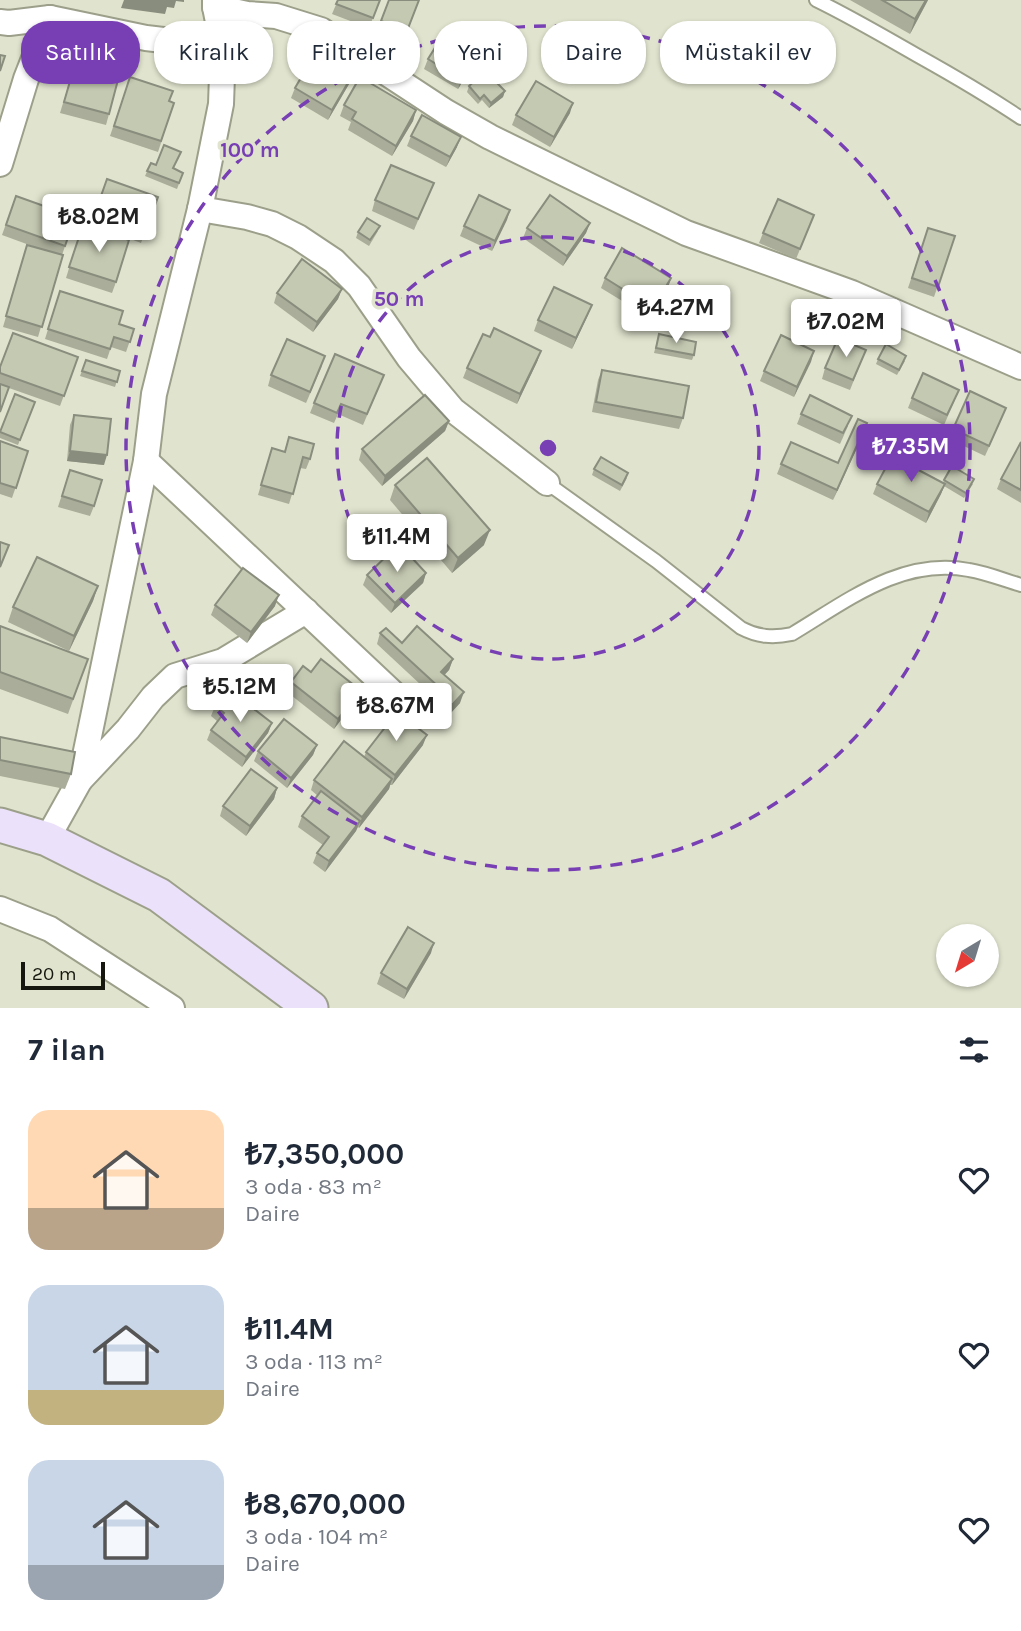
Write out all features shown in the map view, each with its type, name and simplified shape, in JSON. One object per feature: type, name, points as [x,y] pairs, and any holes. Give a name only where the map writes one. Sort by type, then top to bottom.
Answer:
[{"type":"main road","points":[[0,825],[47,839],[159,895],[311,1008]]},
{"type":"street","points":[[215,4],[247,14],[276,16],[321,30],[490,137],[686,233],[852,293],[1021,367]]},
{"type":"street","points":[[0,22],[50,18],[154,39]]},
{"type":"street","points":[[0,164],[26,79],[50,18]]},
{"type":"street","points":[[80,780],[146,461],[154,394],[200,209],[221,104],[222,84]]},
{"type":"street","points":[[200,209],[272,224],[298,237],[334,261],[359,286],[409,358],[453,410],[547,484]]},
{"type":"street","points":[[146,461],[414,713]]},
{"type":"street","points":[[47,839],[80,780],[175,676],[223,661],[306,611]]},
{"type":"street","points":[[0,909],[50,929],[172,1008]]},
{"type":"lane","points":[[816,0],[898,44],[1021,118]]},
{"type":"lane","points":[[547,484],[656,561],[741,628],[764,636],[792,634],[882,580],[921,569],[969,570],[1021,585]]},
{"type":"building","points":[[338,0],[380,0],[373,18],[336,4]]},
{"type":"building","points":[[389,0],[419,0],[411,21],[381,21]]},
{"type":"building","points":[[882,0],[926,0],[915,19]]},
{"type":"building","points":[[434,49],[434,63],[428,59]]},
{"type":"building","points":[[0,55],[5,56],[0,71]]},
{"type":"building","points":[[140,80],[173,91],[169,101],[174,103],[161,141],[114,126],[128,84],[140,84]]},
{"type":"building","points":[[536,81],[573,103],[554,137],[516,115]]},
{"type":"building","points":[[69,84],[117,84],[109,114],[64,102]]},
{"type":"building","points":[[297,84],[347,84],[332,110],[295,88]]},
{"type":"building","points":[[356,84],[372,84],[416,110],[396,146],[352,119],[356,112],[344,105]]},
{"type":"building","points":[[498,84],[505,91],[491,103],[484,95],[480,99],[469,86]]},
{"type":"building","points":[[422,115],[461,137],[450,157],[411,136]]},
{"type":"building","points":[[164,145],[181,152],[173,168],[183,173],[179,183],[147,171],[151,163],[156,165]]},
{"type":"building","points":[[391,165],[434,183],[418,219],[375,200]]},
{"type":"building","points":[[107,179],[158,197],[145,232],[95,213]]},
{"type":"building","points":[[479,195],[510,210],[495,241],[464,226]]},
{"type":"building","points":[[550,195],[590,223],[567,256],[527,228]]},
{"type":"building","points":[[16,196],[75,217],[65,246],[6,225]]},
{"type":"building","points":[[778,199],[814,215],[800,249],[763,233]]},
{"type":"building","points":[[367,218],[380,226],[370,240],[358,232]]},
{"type":"building","points":[[83,225],[129,240],[116,282],[69,267]]},
{"type":"building","points":[[928,228],[955,236],[938,287],[912,278]]},
{"type":"building","points":[[27,245],[63,255],[42,327],[6,316]]},
{"type":"building","points":[[622,248],[671,278],[653,308],[605,278]]},
{"type":"building","points":[[302,259],[342,289],[317,322],[277,293]]},
{"type":"building","points":[[554,287],[592,305],[576,338],[538,320]]},
{"type":"building","points":[[60,291],[123,311],[119,324],[134,329],[130,342],[114,337],[110,349],[48,329]]},
{"type":"building","points":[[494,328],[541,351],[520,394],[467,368],[483,334],[490,337]]},
{"type":"building","points":[[13,333],[78,357],[64,396],[0,373]]},
{"type":"building","points":[[659,334],[696,342],[694,355],[656,348]]},
{"type":"building","points":[[781,335],[814,351],[797,387],[764,371]]},
{"type":"building","points":[[838,338],[866,350],[853,380],[825,368]]},
{"type":"building","points":[[287,339],[325,356],[310,392],[271,375]]},
{"type":"building","points":[[886,344],[906,356],[899,370],[878,359]]},
{"type":"building","points":[[335,354],[384,375],[367,414],[341,404],[337,413],[314,403]]},
{"type":"building","points":[[86,360],[120,371],[117,382],[82,371]]},
{"type":"building","points":[[602,370],[689,386],[683,418],[596,402]]},
{"type":"building","points":[[923,373],[959,390],[947,415],[912,398]]},
{"type":"building","points":[[0,384],[9,387],[0,412]]},
{"type":"building","points":[[970,391],[1006,408],[989,446],[953,429]]},
{"type":"building","points":[[15,394],[35,402],[20,440],[0,432]]},
{"type":"building","points":[[425,395],[449,421],[385,476],[362,449]]},
{"type":"building","points":[[810,395],[852,416],[843,433],[801,414]]},
{"type":"building","points":[[74,415],[111,419],[107,455],[70,451]]},
{"type":"building","points":[[858,419],[867,423],[837,490],[781,464],[791,442],[838,463]]},
{"type":"building","points":[[885,427],[915,442],[909,455],[878,439]]},
{"type":"building","points":[[289,437],[314,444],[310,459],[303,457],[293,494],[261,485],[272,448],[285,452]]},
{"type":"building","points":[[0,441],[28,451],[16,488],[0,483]]},
{"type":"building","points":[[1021,442],[1021,490],[1001,479]]},
{"type":"building","points":[[892,456],[945,484],[929,512],[877,484]]},
{"type":"building","points":[[601,457],[628,473],[622,485],[594,469]]},
{"type":"building","points":[[427,458],[490,530],[458,558],[395,485]]},
{"type":"building","points":[[952,466],[974,479],[966,493],[944,480]]},
{"type":"building","points":[[70,470],[102,480],[94,506],[62,496]]},
{"type":"building","points":[[0,542],[9,545],[0,567]]},
{"type":"building","points":[[399,544],[426,573],[395,603],[367,575]]},
{"type":"building","points":[[37,557],[98,586],[74,636],[13,607]]},
{"type":"building","points":[[243,568],[279,595],[251,632],[215,605]]},
{"type":"building","points":[[0,626],[88,659],[73,699],[0,672]]},
{"type":"building","points":[[417,626],[453,659],[441,672],[464,692],[452,705],[438,692],[441,689],[380,633],[386,628],[402,643]]},
{"type":"building","points":[[321,659],[360,690],[338,719],[291,682],[303,666],[311,672]]},
{"type":"building","points":[[228,689],[272,723],[246,757],[211,730],[224,713],[215,706]]},
{"type":"building","points":[[397,712],[427,735],[395,775],[366,752]]},
{"type":"building","points":[[284,719],[317,745],[291,778],[258,751]]},
{"type":"building","points":[[0,737],[75,752],[71,774],[0,760]]},
{"type":"building","points":[[344,741],[392,779],[362,817],[314,780]]},
{"type":"building","points":[[251,769],[277,788],[250,826],[223,806]]},
{"type":"building","points":[[321,791],[360,821],[329,861],[317,853],[329,837],[302,816]]},
{"type":"building","points":[[408,927],[434,943],[407,989],[381,973]]}]
